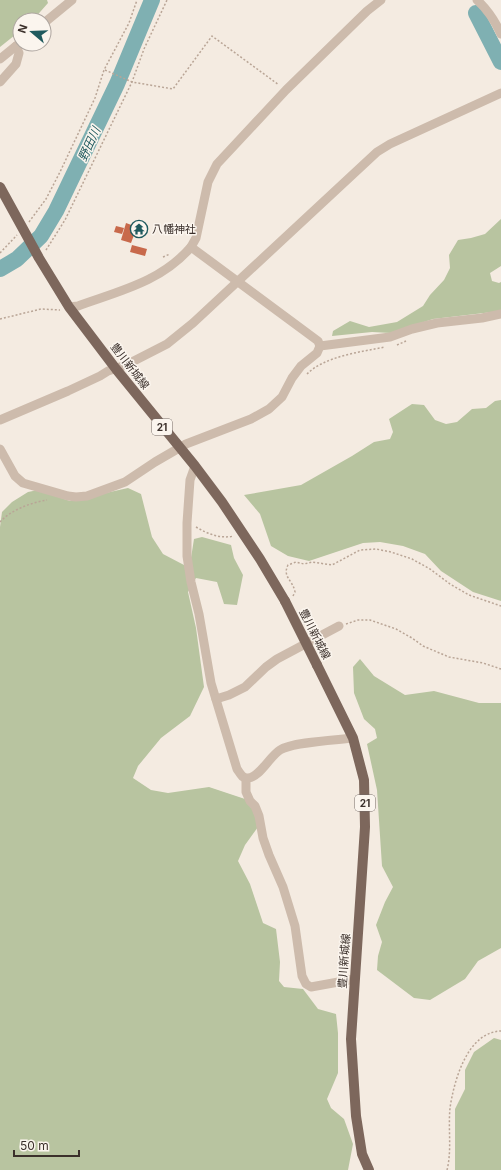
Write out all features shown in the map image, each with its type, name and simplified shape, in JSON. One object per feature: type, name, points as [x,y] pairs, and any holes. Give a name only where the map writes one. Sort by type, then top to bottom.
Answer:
[{"type":"main road","name":"豊川新城線","points":[[0,187],[38,256],[69,307],[194,466],[260,558],[285,601],[353,738],[364,780],[365,827],[351,1040],[356,1116],[362,1154],[369,1170]]},
{"type":"street","points":[[52,14],[62,3],[72,0]]},
{"type":"street","points":[[69,307],[78,306],[150,280],[173,265],[191,247],[196,238],[208,182],[217,164],[286,90],[367,11],[381,0]]},
{"type":"street","points":[[477,0],[490,14],[501,34]]},
{"type":"street","points":[[0,59],[12,50]]},
{"type":"street","points":[[0,82],[16,64],[19,52]]},
{"type":"street","points":[[0,420],[68,391],[100,376],[108,370],[133,362],[167,344],[237,282],[377,152],[390,144],[501,93]]},
{"type":"street","points":[[191,247],[318,341],[320,346]]},
{"type":"street","points":[[320,346],[390,337],[412,329],[437,323],[482,318],[501,314]]},
{"type":"street","points":[[0,449],[15,476],[23,483],[61,494],[76,497],[87,496],[125,482],[179,448],[251,419],[269,409],[282,397],[292,378],[301,366],[316,353],[320,346]]},
{"type":"street","points":[[194,466],[190,480],[187,523],[187,556],[190,582],[199,614],[211,683],[237,769],[242,777],[246,779],[254,777],[274,754],[283,748],[295,745],[353,738]]},
{"type":"street","points":[[216,699],[229,695],[245,686],[277,659],[339,626]]},
{"type":"street","points":[[246,779],[246,792],[250,801],[255,806],[259,816],[263,838],[283,887],[295,926],[298,940],[300,968],[306,984],[311,987],[354,979]]},
{"type":"path","points":[[0,253],[24,231],[46,199],[95,98],[104,70],[129,23],[137,0]]},
{"type":"path","points":[[38,256],[46,250],[65,220],[132,82],[144,49],[167,0]]},
{"type":"path","points":[[104,70],[128,81],[173,89],[212,36],[286,90]]},
{"type":"path","points":[[0,319],[41,309],[61,310],[69,307]]},
{"type":"path","points":[[396,345],[409,339]]},
{"type":"path","points":[[306,375],[311,370],[336,357],[388,347]]},
{"type":"path","points":[[0,522],[5,517],[33,503],[53,498],[61,494]]},
{"type":"path","points":[[187,523],[207,533],[223,538],[233,536],[242,531]]},
{"type":"path","points":[[285,601],[293,596],[295,592],[294,586],[287,576],[286,570],[288,565],[296,562],[304,564],[312,562],[332,564],[360,550],[376,549],[412,559],[469,595],[501,606]]},
{"type":"path","points":[[339,626],[358,620],[370,620],[396,629],[423,646],[449,657],[482,663],[501,670]]},
{"type":"path","points":[[447,1170],[449,1161],[450,1109],[456,1083],[466,1056],[471,1048],[489,1034],[501,1031]]},
{"type":"green space","points":[[0,0],[47,0],[48,3],[40,12],[12,12],[12,37],[0,47]]},
{"type":"green space","points":[[501,219],[501,266],[490,273],[492,281],[499,283],[501,282],[501,311],[433,319],[391,333],[372,332],[332,336],[333,331],[350,321],[369,327],[397,322],[423,306],[430,295],[444,280],[450,268],[449,255],[458,240],[485,234]]},
{"type":"green space","points":[[501,400],[501,601],[473,592],[441,571],[425,554],[403,546],[380,542],[363,543],[309,561],[288,556],[271,546],[260,514],[244,495],[301,485],[374,442],[390,439],[393,432],[389,419],[412,404],[424,405],[435,420],[446,424],[457,422],[472,409],[486,408],[495,401]]},
{"type":"green space","points":[[128,488],[141,494],[152,537],[163,554],[184,565],[191,558],[194,539],[202,537],[231,545],[234,558],[243,575],[237,605],[224,604],[217,582],[196,578],[188,592],[196,628],[204,687],[190,716],[161,738],[138,766],[133,778],[151,790],[168,793],[209,787],[245,799],[256,812],[258,827],[245,845],[238,861],[250,884],[263,923],[276,929],[280,962],[279,981],[284,987],[303,989],[318,1009],[336,1014],[338,1033],[338,1073],[327,1099],[331,1108],[344,1119],[353,1144],[348,1170],[0,1170],[0,527],[2,512],[12,502],[28,492],[38,490],[70,501],[82,500]]},
{"type":"green space","points":[[360,659],[374,676],[405,695],[434,691],[479,703],[501,703],[501,948],[478,961],[465,979],[430,1000],[414,998],[377,970],[378,956],[382,942],[376,925],[393,887],[382,866],[377,790],[367,744],[377,738],[375,729],[364,719],[354,693],[353,667]]},
{"type":"green space","points":[[494,1038],[501,1040],[501,1170],[455,1170],[455,1109],[465,1089],[465,1070],[474,1052]]},
{"type":"building","points":[[126,223],[137,227],[131,243],[121,240]]},
{"type":"building","points":[[116,226],[124,228],[122,234],[114,232]]},
{"type":"building","points":[[132,245],[147,249],[145,256],[130,252]]},
{"type":"waterway","name":"野田川","points":[[0,269],[17,259],[41,236],[56,211],[117,84],[152,0]]},
{"type":"waterway","points":[[476,13],[501,62]]},
{"type":"place","name":"八幡神社","points":[[139,229]]}]
